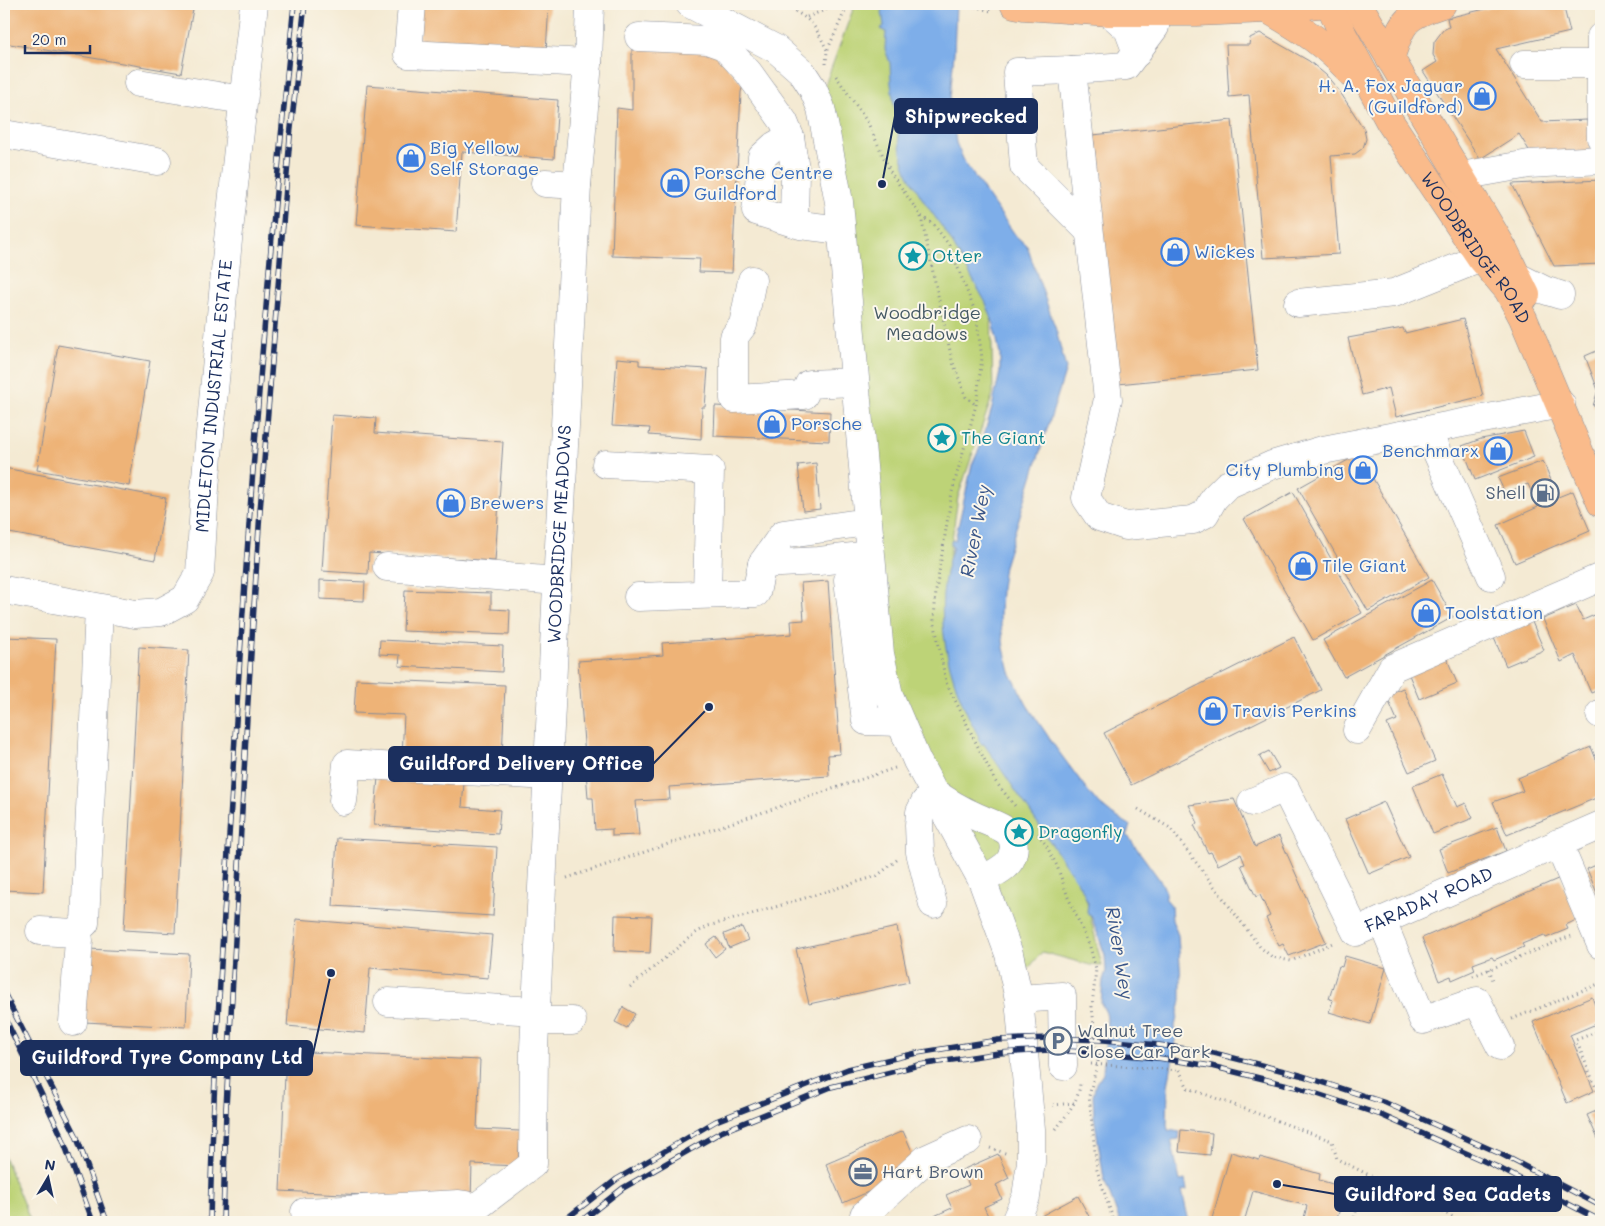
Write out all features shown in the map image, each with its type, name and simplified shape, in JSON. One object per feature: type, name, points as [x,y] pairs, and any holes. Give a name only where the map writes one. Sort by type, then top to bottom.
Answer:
[{"type":"main road","points":[[1019,5],[1109,12],[1196,12],[1267,9],[1319,4]]},
{"type":"main road","name":"WOODBRIDGE ROAD","points":[[1330,4],[1343,35],[1390,122],[1481,258],[1508,290],[1524,318],[1601,503]]},
{"type":"main road","name":"WOODBRIDGE ROAD","points":[[1358,4],[1504,250],[1533,309],[1601,469]]},
{"type":"main road","points":[[1390,59],[1398,34],[1406,21],[1416,12],[1442,4]]},
{"type":"main road","points":[[1267,9],[1302,30],[1340,60],[1390,122]]},
{"type":"street","name":"MIDLETON INDUSTRIAL ESTATE","points":[[4,590],[135,614],[161,612],[185,599],[200,572],[205,488],[228,240],[254,4]]},
{"type":"street","points":[[412,4],[408,54],[588,63]]},
{"type":"street","points":[[690,4],[776,48],[802,72],[813,89],[821,108],[839,202],[870,555],[880,654],[888,695],[917,761],[982,880],[1009,954],[1019,999],[1031,1129],[1031,1162],[1026,1197],[1015,1222]]},
{"type":"street","name":"WOODBRIDGE MEADOWS","points":[[465,1216],[532,1164],[534,1048],[577,185],[593,9]]},
{"type":"street","points":[[1090,231],[1024,166],[1018,72],[1126,66],[1155,27],[1156,11]]},
{"type":"street","points":[[1109,12],[1128,29],[1137,53]]},
{"type":"street","points":[[639,37],[707,40],[724,46],[748,72],[784,122],[790,137],[795,169],[794,223]]},
{"type":"street","points":[[1601,37],[1601,138]]},
{"type":"street","points":[[1524,64],[1601,64]]},
{"type":"street","points":[[1072,70],[1108,399],[1086,498],[1099,517],[1126,526],[1193,520],[1206,514],[1214,498],[1227,486],[1272,465],[1323,450],[1561,404]]},
{"type":"street","points":[[138,83],[243,100]]},
{"type":"street","points":[[4,134],[157,161]]},
{"type":"street","points":[[790,137],[774,146],[762,156],[756,211],[794,223],[841,230]]},
{"type":"street","points":[[1461,176],[1529,164],[1601,160]]},
{"type":"street","points":[[544,183],[577,185]]},
{"type":"street","points":[[1298,303],[1394,293],[1481,258]]},
{"type":"street","points":[[1516,276],[1544,290],[1560,294]]},
{"type":"street","points":[[752,280],[743,325],[734,337],[734,398],[804,395],[809,384],[854,382]]},
{"type":"street","points":[[1427,430],[1491,576]]},
{"type":"street","points":[[606,464],[710,470],[707,594]]},
{"type":"street","points":[[638,597],[756,593],[762,564],[783,534],[867,522]]},
{"type":"street","points":[[762,564],[819,561],[870,555]]},
{"type":"street","points":[[387,567],[557,581]]},
{"type":"street","points":[[1357,730],[1392,668],[1599,584]]},
{"type":"street","points":[[40,931],[74,933],[85,923],[99,608]]},
{"type":"street","points":[[343,801],[347,764],[548,776]]},
{"type":"street","name":"FARADAY ROAD","points":[[1252,802],[1285,788],[1356,932],[1601,824]]},
{"type":"street","points":[[934,792],[946,802],[1000,826],[1013,839],[1014,849],[1006,866],[982,880]]},
{"type":"street","points":[[933,904],[920,852],[919,825],[920,812],[925,802],[934,792]]},
{"type":"street","points":[[1558,843],[1597,936]]},
{"type":"street","points":[[1382,921],[1422,1020],[1477,1001],[1500,1046]]},
{"type":"street","points":[[73,1022],[79,940],[74,933]]},
{"type":"street","points":[[1019,999],[1062,996],[1063,1066]]},
{"type":"street","points":[[388,1002],[572,1021]]},
{"type":"street","points":[[868,1222],[864,1215],[926,1159],[968,1140]]},
{"type":"street","points":[[305,1212],[459,1204],[466,1205],[465,1216]]},
{"type":"path","points":[[782,4],[807,17],[816,28],[827,50]]},
{"type":"path","points":[[807,17],[840,4]]},
{"type":"path","points":[[825,69],[827,50],[848,4]]},
{"type":"path","points":[[830,73],[836,76],[868,123],[891,173],[921,216],[934,225],[949,245],[976,314],[982,358],[976,405],[952,492],[936,591],[934,620],[946,682],[995,781],[1018,809]]},
{"type":"path","points":[[921,216],[952,360],[966,397],[976,405]]},
{"type":"path","points":[[542,886],[917,761]]},
{"type":"path","points":[[1138,809],[1170,828],[1260,947],[1272,957],[1291,961],[1356,932]]},
{"type":"path","points":[[1035,831],[1046,845],[1057,866],[1068,897],[1090,947],[1096,969],[1092,1006],[1098,1061],[1089,1096],[1097,1170],[1114,1222]]},
{"type":"path","points":[[630,988],[694,934],[708,926],[878,876],[901,856]]},
{"type":"path","points":[[1472,976],[1597,936]]},
{"type":"path","points":[[1489,969],[1496,986]]},
{"type":"path","points":[[1509,1020],[1601,982]]},
{"type":"path","points":[[1599,1095],[1576,1040],[1601,1030]]},
{"type":"path","points":[[1091,1064],[1179,1070],[1188,1088],[1332,1141],[1336,1159],[1463,1222]]},
{"type":"path","points":[[1074,1103],[1080,1087],[1089,1096]]},
{"type":"path","points":[[968,1140],[1031,1162]]},
{"type":"path","points":[[1353,1222],[1367,1174]]},
{"type":"green space","name":"Woodbridge Meadows","points":[[855,4],[897,4],[957,235],[991,308],[993,394],[958,497],[946,582],[1084,890],[1102,966],[1090,965],[1042,952],[1024,974],[1007,912],[986,857],[919,742],[893,683],[825,85]]},
{"type":"green space","points":[[4,1156],[30,1220],[31,1222],[4,1222]]},
{"type":"water","name":"River Wey","points":[[881,4],[956,4],[950,98],[956,143],[965,163],[1016,236],[1027,246],[1056,330],[1066,369],[1004,566],[1000,617],[1004,648],[1010,672],[1027,705],[1056,748],[1096,801],[1113,815],[1130,825],[1127,835],[1162,883],[1165,890],[1165,898],[1171,905],[1172,920],[1178,935],[1181,1000],[1175,1026],[1176,1040],[1168,1086],[1167,1125],[1168,1130],[1180,1132],[1179,1139],[1171,1140],[1180,1181],[1185,1180],[1187,1190],[1182,1191],[1189,1222],[1120,1222],[1104,1179],[1094,1116],[1093,1095],[1096,1083],[1103,1073],[1107,1019],[1101,1003],[1103,980],[1106,971],[1105,955],[1091,915],[1088,915],[1088,903],[1082,889],[984,744],[981,744],[958,692],[951,669],[945,645],[943,620],[946,571],[953,547],[951,546],[951,541],[955,540],[972,465],[981,445],[992,408],[1000,372],[1000,355],[994,325],[986,303],[947,234],[908,175],[902,157],[891,84],[890,63],[885,49],[886,32],[880,29],[884,26]]},
{"type":"building","points":[[4,4],[194,4],[181,73],[4,43]]},
{"type":"building","points":[[421,4],[549,4],[546,52],[419,44]]},
{"type":"building","name":"H. A. Fox Jaguar (Guildford)","points":[[1506,4],[1563,4],[1570,32],[1496,49],[1542,122],[1587,120],[1590,152],[1532,155],[1519,134],[1480,159],[1423,71],[1437,62],[1433,55],[1434,42],[1443,30],[1449,27],[1447,18]]},
{"type":"building","points":[[1260,33],[1309,61],[1326,75],[1340,92],[1364,129],[1366,139],[1363,148],[1355,154],[1331,156],[1339,254],[1263,258],[1249,95],[1229,97],[1226,45],[1249,45],[1250,38]]},
{"type":"building","name":"Porsche Centre Guildford","points":[[711,48],[743,85],[741,92],[732,273],[699,272],[700,259],[612,256],[617,108],[632,110],[632,49]]},
{"type":"building","name":"Big Yellow Self Storage","points":[[367,85],[558,100],[554,159],[462,152],[456,232],[356,225]]},
{"type":"building","name":"Wickes","points":[[1232,120],[1258,370],[1118,384],[1093,135]]},
{"type":"building","points":[[1601,180],[1601,264],[1554,266],[1512,184]]},
{"type":"building","points":[[1463,319],[1483,396],[1396,417],[1389,388],[1362,395],[1348,338],[1403,328],[1405,333]]},
{"type":"building","points":[[58,345],[150,361],[129,486],[37,470]]},
{"type":"building","points":[[1601,349],[1601,407],[1593,406],[1598,390],[1585,356]]},
{"type":"building","points":[[617,358],[639,360],[639,365],[708,369],[705,407],[702,407],[701,439],[649,435],[650,428],[612,426]]},
{"type":"building","name":"Porsche","points":[[715,406],[830,412],[829,441],[714,436]]},
{"type":"building","points":[[332,415],[376,418],[375,433],[503,442],[495,561],[369,553],[368,574],[322,571]]},
{"type":"building","name":"Benchmarx","points":[[1524,431],[1534,457],[1475,480],[1462,446],[1481,439]]},
{"type":"building","points":[[1359,454],[1429,577],[1368,611],[1298,488]]},
{"type":"building","points":[[1543,461],[1558,497],[1573,491],[1590,531],[1515,563],[1498,525],[1538,507],[1528,484],[1505,493],[1498,478]]},
{"type":"building","points":[[816,463],[820,509],[803,511],[798,465]]},
{"type":"building","points":[[4,468],[166,498],[155,560],[4,532]]},
{"type":"building","name":"Tile Giant","points":[[1293,492],[1362,613],[1313,640],[1244,519]]},
{"type":"building","points":[[320,580],[365,582],[364,601],[320,599]]},
{"type":"building","points":[[1432,580],[1453,617],[1344,677],[1323,640]]},
{"type":"building","points":[[828,581],[840,754],[828,755],[829,776],[669,787],[670,799],[636,801],[639,835],[612,836],[612,829],[595,830],[593,798],[588,798],[578,661],[663,655],[662,643],[792,634],[791,621],[804,620],[801,583]]},
{"type":"building","points":[[405,590],[491,593],[491,609],[510,610],[509,635],[403,631]]},
{"type":"building","points":[[1576,605],[1583,620],[1597,614],[1601,624],[1601,689],[1591,693],[1575,655],[1561,662],[1543,619]]},
{"type":"building","points":[[1532,622],[1544,650],[1506,666],[1494,638]]},
{"type":"building","points":[[5,637],[56,639],[43,892],[4,890]]},
{"type":"building","name":"Travis Perkins","points":[[1294,637],[1321,690],[1131,785],[1104,733]]},
{"type":"building","points":[[380,640],[503,646],[502,672],[399,666],[400,655],[379,654]]},
{"type":"building","points":[[139,647],[189,650],[175,933],[124,930]]},
{"type":"building","points":[[1445,654],[1457,683],[1419,699],[1407,670]]},
{"type":"building","points":[[356,679],[505,685],[502,760],[402,756],[404,715],[354,713]]},
{"type":"building","points":[[1403,688],[1435,761],[1409,772],[1387,724],[1397,720],[1386,695]]},
{"type":"building","points":[[1591,747],[1601,771],[1601,796],[1507,835],[1493,802],[1523,791],[1518,778]]},
{"type":"building","points":[[1269,751],[1279,768],[1269,773],[1259,756]]},
{"type":"building","points":[[1442,774],[1457,807],[1466,803],[1473,818],[1433,834],[1413,786]]},
{"type":"building","points":[[378,777],[464,783],[462,807],[500,810],[498,834],[374,825]]},
{"type":"building","points":[[1234,799],[1255,847],[1279,836],[1326,942],[1289,956],[1283,944],[1279,946],[1266,918],[1270,916],[1260,895],[1256,897],[1241,865],[1245,864],[1241,854],[1218,865],[1211,852],[1208,853],[1194,825],[1198,823],[1189,805]]},
{"type":"building","points":[[1384,802],[1409,857],[1369,874],[1345,819]]},
{"type":"building","points":[[1497,827],[1506,851],[1448,873],[1439,849]]},
{"type":"building","points":[[337,838],[497,847],[493,916],[333,906]]},
{"type":"building","points":[[1601,863],[1601,903],[1587,869]]},
{"type":"building","points":[[1560,878],[1578,919],[1566,925],[1568,929],[1546,938],[1544,935],[1522,944],[1524,947],[1494,960],[1492,957],[1473,964],[1475,970],[1452,980],[1451,976],[1439,981],[1422,938]]},
{"type":"building","points":[[615,915],[652,916],[650,953],[614,951]]},
{"type":"building","points":[[296,919],[492,935],[488,978],[370,968],[365,1033],[287,1026]]},
{"type":"building","points":[[742,927],[748,940],[729,948],[724,934]]},
{"type":"building","points":[[897,927],[909,982],[809,1004],[796,949]]},
{"type":"building","points":[[716,937],[725,949],[715,957],[706,944]]},
{"type":"building","points":[[88,949],[189,954],[186,1027],[84,1022]]},
{"type":"building","points":[[1345,956],[1386,968],[1370,1024],[1329,1012],[1333,1000],[1329,999],[1339,966],[1342,967]]},
{"type":"building","points":[[1592,997],[1601,1022],[1570,1035],[1594,1091],[1567,1103],[1533,1022]]},
{"type":"building","points":[[623,1007],[635,1014],[627,1028],[615,1022]]},
{"type":"building","points":[[286,1051],[480,1060],[477,1129],[520,1131],[518,1166],[472,1164],[471,1200],[280,1191]]},
{"type":"building","points":[[1601,1109],[1601,1138],[1598,1139],[1587,1115]]},
{"type":"building","points":[[1181,1130],[1212,1133],[1210,1155],[1179,1152]]},
{"type":"building","name":"Hart Brown","points":[[903,1131],[915,1158],[895,1167],[900,1178],[843,1203],[826,1164]]},
{"type":"building","points":[[1231,1152],[1259,1160],[1260,1157],[1320,1174],[1319,1180],[1346,1188],[1336,1222],[1303,1222],[1307,1206],[1253,1191],[1244,1222],[1211,1222]]},
{"type":"building","points":[[998,1154],[1009,1178],[996,1185],[1002,1199],[984,1207],[990,1220],[984,1222],[934,1222],[932,1217],[952,1208],[946,1195],[969,1185],[962,1170]]},
{"type":"building","points":[[1078,1196],[1092,1222],[1044,1222],[1041,1216]]},
{"type":"railway","points":[[210,1222],[218,1014],[243,605],[266,304],[294,4]]},
{"type":"railway","points":[[223,1222],[226,1108],[260,511],[290,137],[305,4]]},
{"type":"railway","points":[[4,993],[76,1135],[107,1222]]},
{"type":"railway","points":[[4,1016],[62,1137],[93,1222]]},
{"type":"railway","points":[[562,1222],[617,1179],[716,1121],[848,1069],[917,1053],[998,1040],[1049,1038],[1104,1040],[1214,1053],[1300,1075],[1386,1103],[1501,1154],[1601,1206]]},
{"type":"railway","points":[[580,1222],[623,1188],[721,1132],[831,1087],[919,1065],[999,1053],[1049,1050],[1158,1058],[1211,1066],[1296,1087],[1381,1115],[1495,1166],[1601,1221]]},
{"type":"place","name":"H. A. Fox Jaguar (Guildford)","points":[[1482,96]]},
{"type":"place","name":"Big Yellow Self Storage","points":[[411,158]]},
{"type":"place","name":"Porsche Centre Guildford","points":[[675,183]]},
{"type":"place","name":"Shipwrecked","points":[[882,184]]},
{"type":"place","name":"Wickes","points":[[1175,252]]},
{"type":"place","name":"Otter","points":[[913,256]]},
{"type":"place","name":"Porsche","points":[[772,424]]},
{"type":"place","name":"The Giant","points":[[942,438]]},
{"type":"place","name":"Benchmarx","points":[[1498,451]]},
{"type":"place","name":"City Plumbing","points":[[1363,470]]},
{"type":"place","name":"Shell","points":[[1545,493]]},
{"type":"place","name":"Brewers","points":[[451,503]]},
{"type":"place","name":"Tile Giant","points":[[1303,566]]},
{"type":"place","name":"Toolstation","points":[[1426,613]]},
{"type":"place","name":"Guildford Delivery Office","points":[[709,707]]},
{"type":"place","name":"Travis Perkins","points":[[1213,711]]},
{"type":"place","name":"Dragonfly","points":[[1019,832]]},
{"type":"place","name":"Guildford Tyre Company Ltd","points":[[331,973]]},
{"type":"place","name":"Walnut Tree Close Car Park","points":[[1058,1041]]},
{"type":"place","name":"Hart Brown","points":[[863,1172]]},
{"type":"place","name":"Guildford Sea Cadets","points":[[1277,1184]]}]
